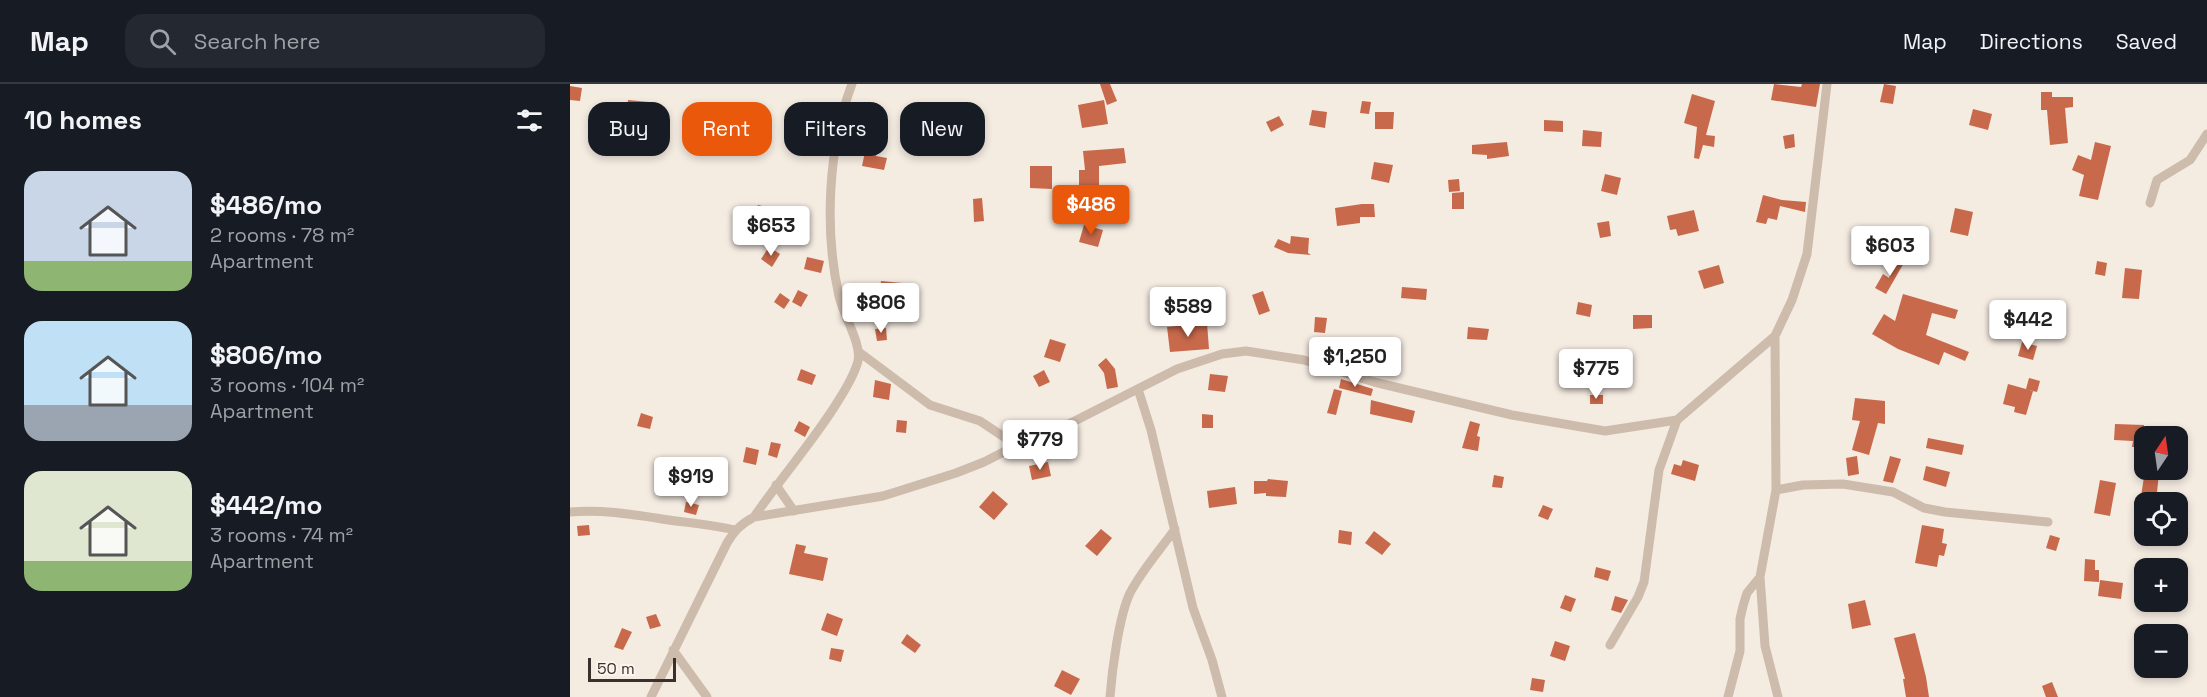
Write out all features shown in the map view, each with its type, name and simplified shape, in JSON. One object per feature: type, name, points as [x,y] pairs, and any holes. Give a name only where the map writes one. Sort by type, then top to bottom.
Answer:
[{"type":"street","points":[[651,697],[735,530],[754,517],[818,432],[846,388],[858,361],[857,342],[849,327],[839,296],[833,256],[831,208],[838,127],[852,84]]},
{"type":"street","points":[[1610,645],[1638,597],[1644,582],[1659,470],[1677,420],[1775,336],[1792,300],[1807,254],[1827,84]]},
{"type":"street","points":[[2150,203],[2157,180],[2190,160],[2207,134]]},
{"type":"street","points":[[1775,336],[1776,490],[1760,577],[1765,646],[1778,697]]},
{"type":"street","points":[[754,517],[882,496],[956,473],[984,462],[1020,443],[1057,430],[1177,369],[1222,354],[1246,351],[1304,360],[1414,392],[1512,415],[1591,430],[1605,431],[1677,420]]},
{"type":"street","points":[[859,352],[930,405],[980,421],[1010,441],[1020,443]]},
{"type":"street","points":[[1138,389],[1151,430],[1194,608],[1222,697]]},
{"type":"street","points":[[1776,490],[1803,484],[1843,484],[1893,492],[1924,508],[1945,512],[2048,522]]},
{"type":"street","points":[[776,485],[794,511]]},
{"type":"street","points":[[570,512],[588,510],[636,515],[735,530]]},
{"type":"street","points":[[1110,697],[1119,634],[1129,595],[1175,529]]},
{"type":"street","points":[[1728,697],[1736,674],[1740,651],[1740,619],[1743,606],[1747,593],[1760,577]]},
{"type":"street","points":[[674,650],[707,697]]},
{"type":"building","points":[[1100,84],[1110,84],[1117,101],[1107,105]]},
{"type":"building","points":[[1774,84],[1801,87],[1802,84],[1820,84],[1816,107],[1771,100]]},
{"type":"building","points":[[1884,84],[1896,86],[1893,104],[1880,102]]},
{"type":"building","points":[[570,86],[582,88],[580,101],[570,100]]},
{"type":"building","points":[[2041,92],[2052,92],[2052,97],[2073,97],[2073,107],[2065,108],[2068,143],[2050,145],[2047,110],[2041,110]]},
{"type":"building","points":[[1692,94],[1715,101],[1706,135],[1715,136],[1714,147],[1703,145],[1699,159],[1694,158],[1697,127],[1684,123]]},
{"type":"building","points":[[1104,100],[1108,124],[1082,128],[1078,105]]},
{"type":"building","points":[[1362,101],[1371,102],[1369,114],[1360,113]]},
{"type":"building","points":[[1973,109],[1992,114],[1988,130],[1969,125]]},
{"type":"building","points":[[1312,110],[1327,112],[1325,128],[1309,125]]},
{"type":"building","points":[[1375,112],[1394,112],[1393,129],[1375,129]]},
{"type":"building","points":[[1279,116],[1284,125],[1271,132],[1266,122]]},
{"type":"building","points":[[1544,120],[1563,121],[1563,132],[1544,131]]},
{"type":"building","points":[[1583,130],[1602,132],[1601,147],[1582,146]]},
{"type":"building","points":[[1794,134],[1795,147],[1785,149],[1783,136]]},
{"type":"building","points":[[1507,142],[1509,156],[1487,159],[1487,155],[1472,154],[1472,145]]},
{"type":"building","points":[[2095,142],[2111,146],[2098,200],[2079,196],[2084,175],[2072,170],[2078,155],[2091,160]]},
{"type":"building","points":[[1124,148],[1126,163],[1099,166],[1099,200],[1079,200],[1079,170],[1085,170],[1083,151]]},
{"type":"building","points":[[864,156],[887,158],[884,170],[862,166]]},
{"type":"building","points":[[1374,162],[1393,165],[1389,183],[1371,179]]},
{"type":"building","points":[[1030,166],[1052,166],[1052,189],[1030,188]]},
{"type":"building","points":[[1605,174],[1621,178],[1617,195],[1601,191]]},
{"type":"building","points":[[1459,179],[1460,191],[1449,192],[1448,180]]},
{"type":"building","points":[[1464,192],[1464,209],[1452,209],[1452,193]]},
{"type":"building","points":[[1763,195],[1782,200],[1806,202],[1805,212],[1780,206],[1777,220],[1768,218],[1766,224],[1756,222]]},
{"type":"building","points":[[982,198],[984,221],[974,222],[973,199]]},
{"type":"building","points":[[1374,204],[1375,217],[1360,217],[1360,223],[1337,226],[1335,208]]},
{"type":"building","points":[[758,205],[771,208],[766,225],[753,221]]},
{"type":"building","points":[[1955,208],[1973,212],[1968,236],[1950,232]]},
{"type":"building","points":[[1694,210],[1699,231],[1678,236],[1676,229],[1670,230],[1667,216]]},
{"type":"building","points":[[1609,221],[1611,236],[1600,238],[1597,223]]},
{"type":"building","points":[[1084,225],[1103,230],[1098,247],[1079,242]]},
{"type":"building","points":[[1291,236],[1309,238],[1308,253],[1311,255],[1288,253],[1274,247],[1278,239],[1290,244]]},
{"type":"building","points":[[769,247],[780,254],[772,267],[761,259]]},
{"type":"building","points":[[807,257],[824,261],[821,273],[804,269]]},
{"type":"building","points":[[1894,259],[1905,261],[1886,294],[1875,288],[1883,274],[1889,278]]},
{"type":"building","points":[[2097,261],[2107,263],[2105,276],[2095,274]]},
{"type":"building","points":[[1719,265],[1724,283],[1704,289],[1698,271]]},
{"type":"building","points":[[2125,268],[2142,270],[2139,299],[2122,298]]},
{"type":"building","points":[[881,281],[902,283],[901,296],[879,294]]},
{"type":"building","points":[[1402,287],[1427,289],[1426,300],[1401,298]]},
{"type":"building","points":[[798,290],[808,295],[801,307],[792,302]]},
{"type":"building","points":[[1263,291],[1270,311],[1259,315],[1252,295]]},
{"type":"building","points":[[780,293],[790,300],[784,309],[774,302]]},
{"type":"building","points":[[1903,294],[1958,310],[1955,319],[1932,313],[1926,335],[1969,352],[1965,361],[1944,352],[1939,365],[1898,349],[1872,334],[1884,314],[1895,321]]},
{"type":"building","points":[[1578,302],[1592,305],[1590,317],[1576,314]]},
{"type":"building","points":[[1633,315],[1652,315],[1652,328],[1633,329]]},
{"type":"building","points":[[1315,317],[1327,318],[1325,333],[1314,332]]},
{"type":"building","points":[[1207,323],[1209,349],[1170,352],[1167,327]]},
{"type":"building","points":[[1468,327],[1489,329],[1487,340],[1467,339]]},
{"type":"building","points":[[886,328],[887,340],[877,341],[875,329]]},
{"type":"building","points":[[1050,339],[1066,344],[1060,362],[1044,357]]},
{"type":"building","points":[[2022,342],[2037,346],[2033,360],[2018,356]]},
{"type":"building","points":[[1106,358],[1115,369],[1118,387],[1107,389],[1104,373],[1098,365]]},
{"type":"building","points":[[801,369],[816,375],[812,385],[797,380]]},
{"type":"building","points":[[1044,370],[1050,382],[1039,387],[1033,376]]},
{"type":"building","points":[[1210,374],[1228,376],[1225,392],[1208,390]]},
{"type":"building","points":[[2029,378],[2040,381],[2037,392],[2026,389]]},
{"type":"building","points":[[1341,379],[1373,389],[1371,396],[1339,388]]},
{"type":"building","points":[[875,380],[891,384],[889,400],[873,397]]},
{"type":"building","points":[[2008,384],[2033,391],[2026,415],[2014,412],[2015,407],[2003,404]]},
{"type":"building","points":[[1334,389],[1342,391],[1336,415],[1327,413]]},
{"type":"building","points":[[1590,395],[1603,395],[1603,404],[1590,404]]},
{"type":"building","points":[[1855,398],[1885,401],[1885,424],[1878,423],[1869,455],[1852,450],[1860,421],[1852,420]]},
{"type":"building","points":[[1371,400],[1415,411],[1412,423],[1370,414]]},
{"type":"building","points":[[641,413],[653,417],[650,429],[637,426]]},
{"type":"building","points":[[1202,414],[1213,415],[1213,428],[1202,428]]},
{"type":"building","points":[[897,420],[907,421],[906,433],[896,432]]},
{"type":"building","points":[[799,421],[810,427],[805,437],[794,431]]},
{"type":"building","points":[[1470,421],[1480,424],[1477,436],[1480,437],[1478,451],[1462,448]]},
{"type":"building","points":[[2115,424],[2144,425],[2134,426],[2134,447],[2132,447],[2133,441],[2114,440]]},
{"type":"building","points":[[1928,438],[1964,445],[1962,455],[1926,448]]},
{"type":"building","points":[[771,442],[781,444],[777,458],[768,455]]},
{"type":"building","points":[[746,447],[759,450],[756,465],[743,462]]},
{"type":"building","points":[[1857,456],[1859,474],[1848,476],[1846,458]]},
{"type":"building","points":[[1890,456],[1901,459],[1893,483],[1883,481]]},
{"type":"building","points":[[678,459],[694,471],[685,483],[669,472]]},
{"type":"building","points":[[1683,460],[1699,465],[1695,481],[1671,474],[1674,464],[1681,466]]},
{"type":"building","points":[[1048,462],[1051,476],[1032,480],[1029,466]]},
{"type":"building","points":[[1926,466],[1950,472],[1946,487],[1923,480]]},
{"type":"building","points":[[1494,475],[1504,477],[1502,488],[1492,487]]},
{"type":"building","points":[[1268,479],[1288,481],[1286,497],[1266,496],[1266,493],[1254,494],[1254,481],[1267,481]]},
{"type":"building","points":[[2100,480],[2116,483],[2110,516],[2094,513]]},
{"type":"building","points":[[2144,480],[2158,480],[2157,492],[2142,492]]},
{"type":"building","points":[[1235,487],[1237,504],[1209,508],[1207,491]]},
{"type":"building","points":[[993,491],[1008,504],[994,520],[979,507]]},
{"type":"building","points":[[686,502],[699,505],[696,515],[684,512]]},
{"type":"building","points":[[1543,505],[1553,509],[1548,520],[1538,516]]},
{"type":"building","points":[[589,525],[590,535],[578,536],[577,526]]},
{"type":"building","points":[[1922,525],[1944,529],[1942,543],[1947,544],[1944,556],[1939,555],[1937,567],[1915,563]]},
{"type":"building","points":[[1101,529],[1112,538],[1097,556],[1085,546]]},
{"type":"building","points":[[1339,530],[1352,532],[1351,545],[1338,543]]},
{"type":"building","points":[[1374,531],[1391,544],[1382,555],[1365,543]]},
{"type":"building","points":[[2050,535],[2060,538],[2056,551],[2046,548]]},
{"type":"building","points":[[796,544],[806,546],[804,553],[828,558],[823,581],[789,574]]},
{"type":"building","points":[[2085,559],[2095,560],[2095,570],[2099,570],[2099,582],[2084,581]]},
{"type":"building","points":[[1596,567],[1611,571],[1608,581],[1594,577]]},
{"type":"building","points":[[2100,580],[2123,583],[2121,599],[2098,596]]},
{"type":"building","points":[[1565,595],[1576,599],[1571,612],[1560,608]]},
{"type":"building","points":[[1615,596],[1628,600],[1621,613],[1611,610]]},
{"type":"building","points":[[1865,600],[1871,625],[1852,629],[1848,604]]},
{"type":"building","points":[[827,613],[843,619],[837,636],[821,630]]},
{"type":"building","points":[[656,614],[661,626],[650,629],[646,617]]},
{"type":"building","points":[[622,628],[632,632],[623,650],[614,647]]},
{"type":"building","points":[[1915,633],[1929,697],[1906,697],[1903,679],[1905,679],[1894,638]]},
{"type":"building","points":[[907,634],[921,645],[915,653],[901,643]]},
{"type":"building","points":[[1555,641],[1570,646],[1565,661],[1550,656]]},
{"type":"building","points":[[831,648],[844,650],[841,662],[829,659]]},
{"type":"building","points":[[1062,670],[1080,679],[1071,695],[1054,686]]},
{"type":"building","points":[[1532,678],[1545,680],[1543,692],[1530,690]]},
{"type":"building","points":[[2052,682],[2058,697],[2046,697],[2042,686]]}]
